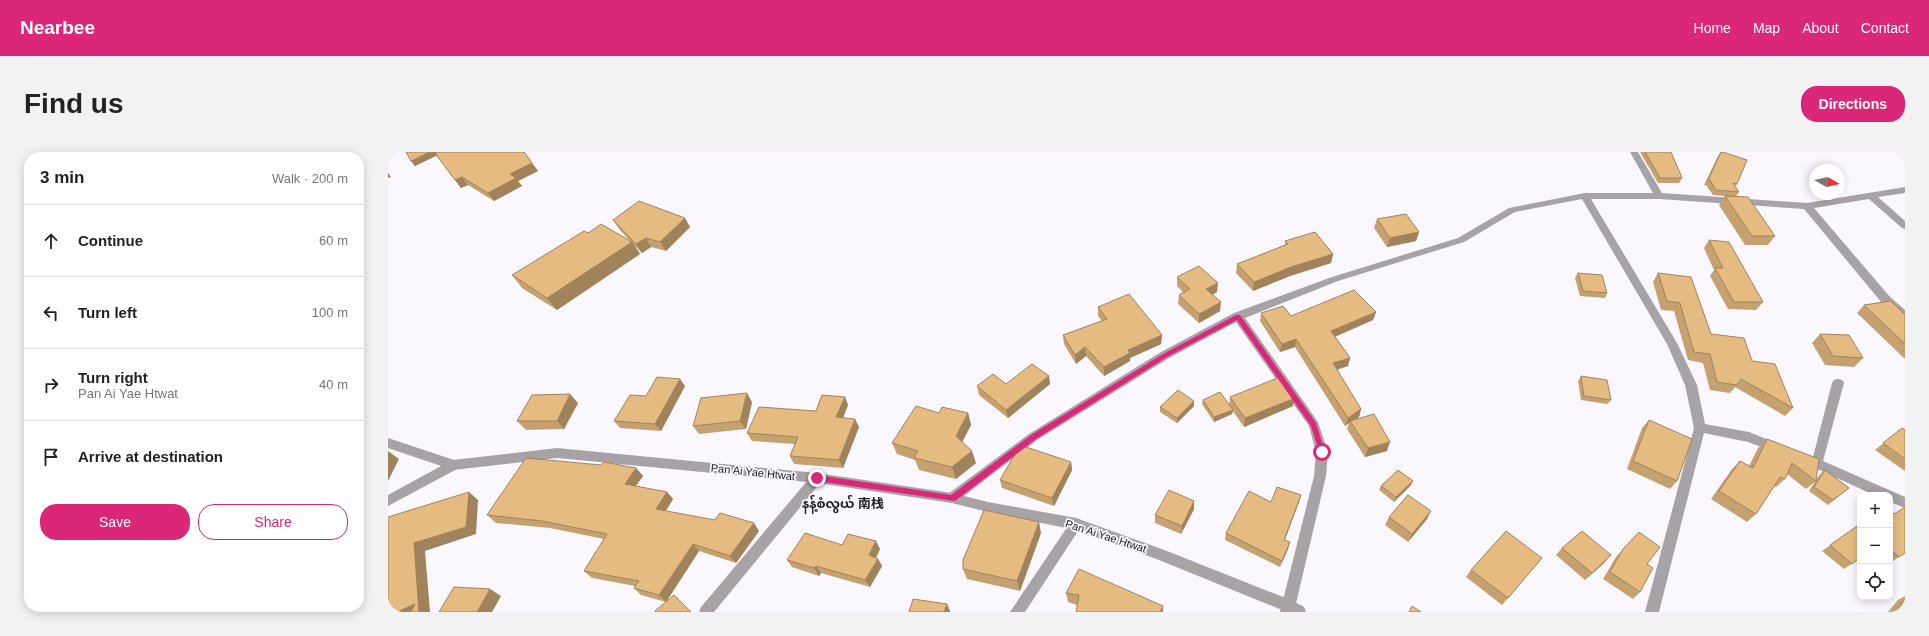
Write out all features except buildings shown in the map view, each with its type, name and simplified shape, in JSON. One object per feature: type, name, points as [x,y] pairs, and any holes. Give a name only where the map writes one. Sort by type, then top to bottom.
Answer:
[{"type":"street","points":[[1634,152],[1659,196]]},
{"type":"street","points":[[952,498],[1033,437],[1165,355],[1238,316],[1335,279],[1462,240],[1512,210],[1585,196],[1659,196],[1807,206],[1905,190]]},
{"type":"street","points":[[1585,196],[1672,344],[1691,385],[1700,428],[1652,612]]},
{"type":"street","points":[[1871,196],[1905,226]]},
{"type":"street","points":[[1807,206],[1886,300],[1905,316]]},
{"type":"street","points":[[1238,316],[1314,425],[1322,452],[1320,476],[1291,610]]},
{"type":"street","points":[[1817,463],[1838,383]]},
{"type":"street","points":[[1700,428],[1749,437],[1817,463],[1880,492]]},
{"type":"street","points":[[388,443],[453,465]]},
{"type":"street","name":"Pan Ai Yae Htwat","points":[[388,501],[453,465],[557,453],[817,478],[952,498],[988,507],[1076,524],[1162,554],[1291,610]]},
{"type":"street","points":[[706,612],[817,478]]},
{"type":"street","points":[[1893,497],[1905,503]]},
{"type":"street","points":[[1017,612],[1076,524]]},
{"type":"district","name":"နန့်စံလွယ် 南栈","points":[[843,503]]},
{"type":"route","points":[[817,478],[952,498],[1033,437],[1165,355],[1238,316],[1314,425],[1322,452]]}]
